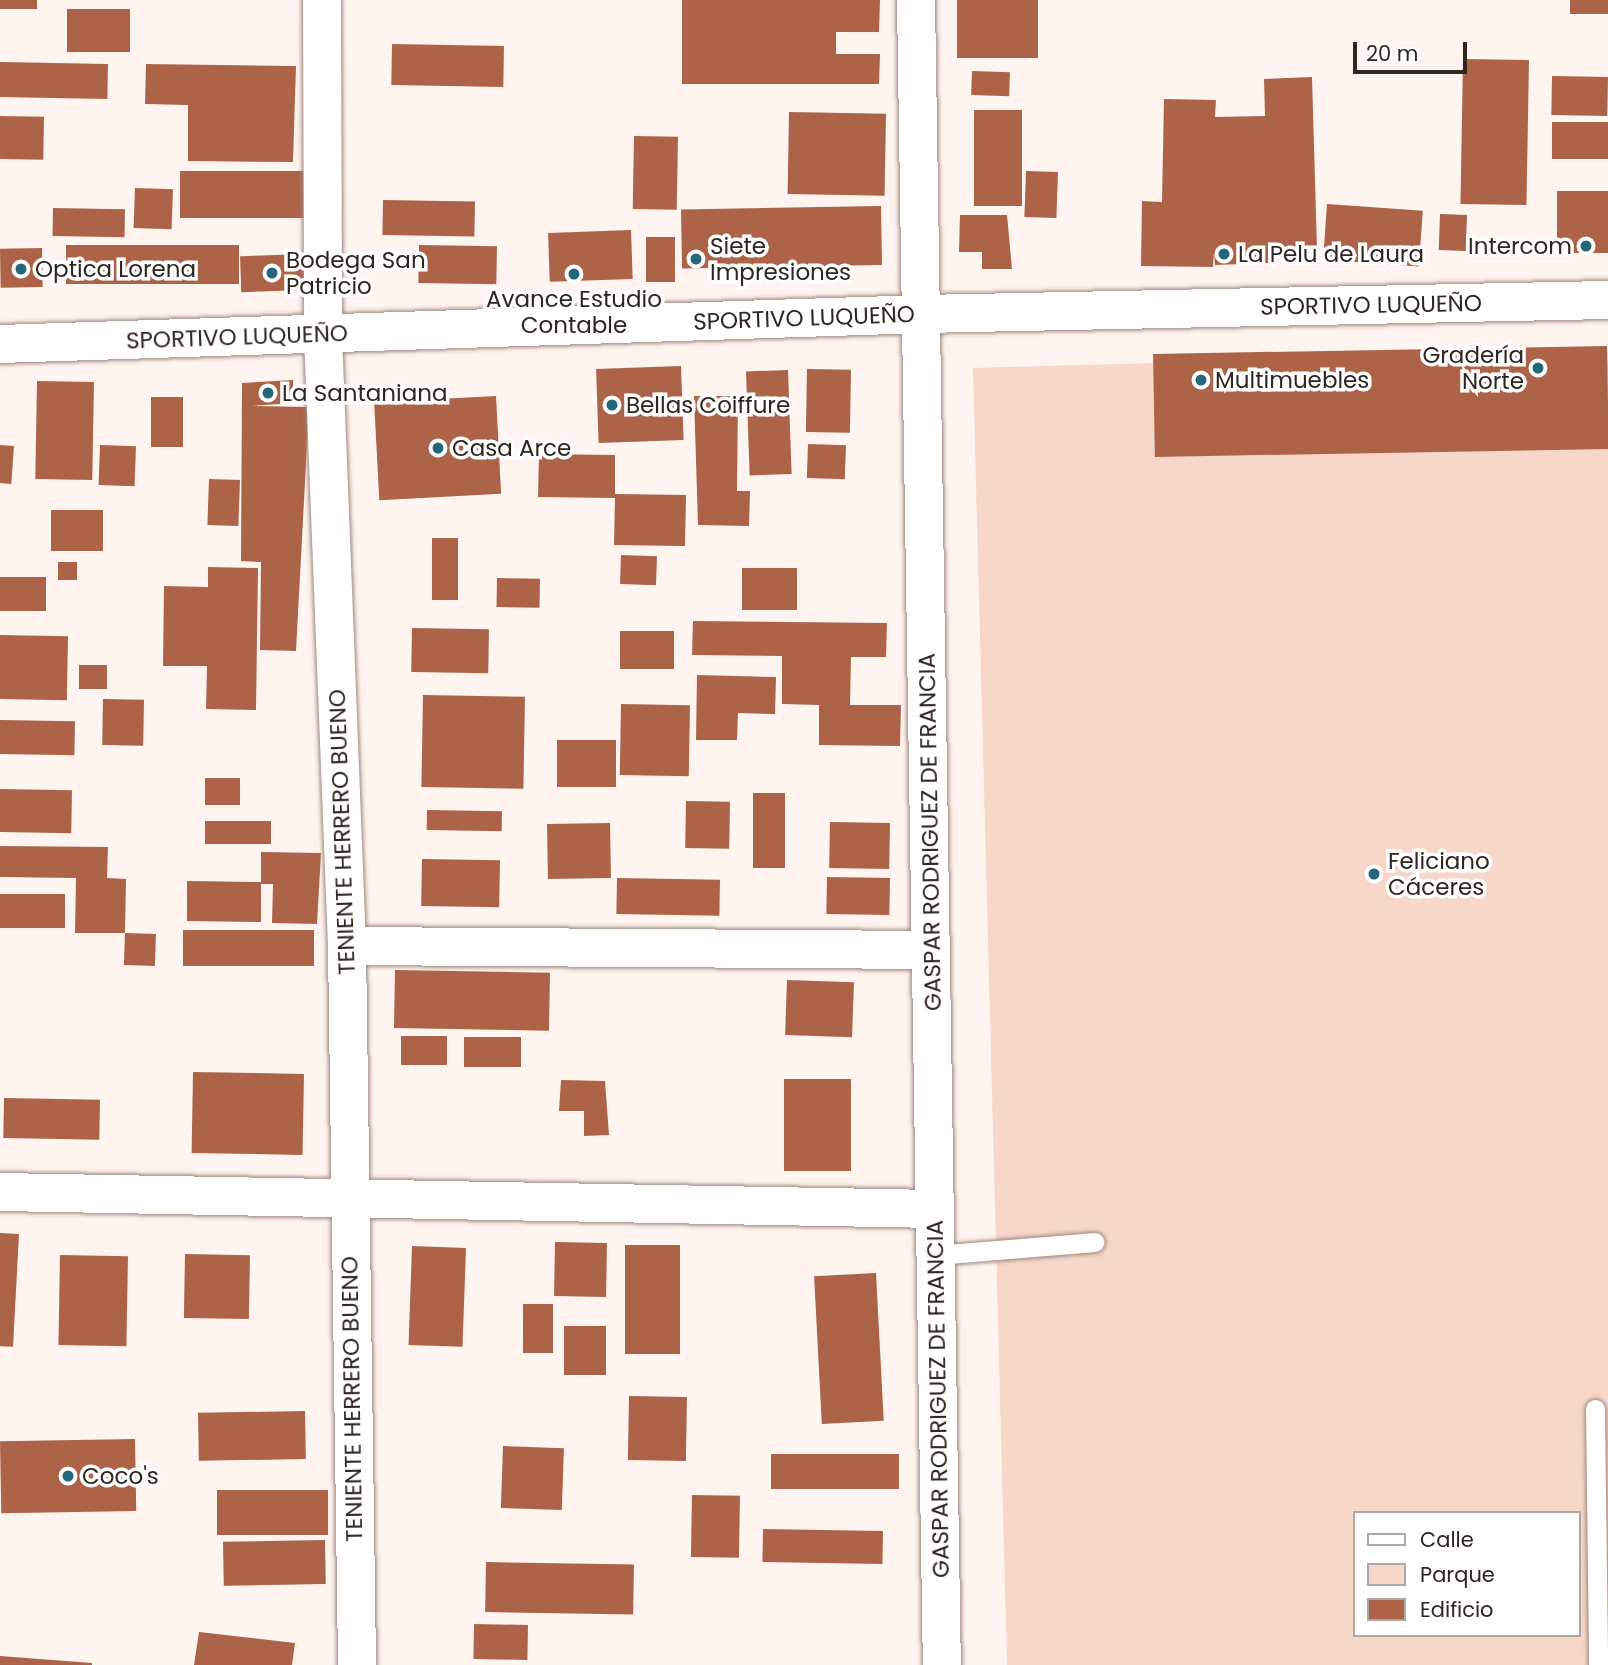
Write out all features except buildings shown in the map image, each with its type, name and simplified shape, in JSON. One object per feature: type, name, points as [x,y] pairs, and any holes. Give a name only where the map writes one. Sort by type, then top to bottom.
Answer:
[{"type":"street","name":"TENIENTE HERRERO BUENO","points":[[322,0],[323,335],[347,946],[348,1199],[357,1665]]},
{"type":"street","name":"GASPAR RODRIGUEZ DE FRANCIA","points":[[916,0],[942,1665]]},
{"type":"street","name":"SPORTIVO LUQUEÑO","points":[[0,344],[922,314],[1608,300]]},
{"type":"street","points":[[347,946],[931,950]]},
{"type":"street","points":[[0,1192],[935,1209]]},
{"type":"lane","points":[[936,1255],[1094,1242]]},
{"type":"lane","points":[[1595,1409],[1598,1665]]},
{"type":"green space","points":[[1608,351],[1608,1665],[1007,1665],[973,368]]},
{"type":"place","name":"Intercom","points":[[1586,246]]},
{"type":"place","name":"La Pelu de Laura","points":[[1224,254]]},
{"type":"place","name":"Siete Impresiones","points":[[696,259]]},
{"type":"place","name":"Optica Lorena","points":[[21,269]]},
{"type":"place","name":"Bodega San Patricio","points":[[272,273]]},
{"type":"place","name":"Avance Estudio Contable","points":[[574,274]]},
{"type":"place","name":"Gradería Norte","points":[[1538,368]]},
{"type":"place","name":"Multimuebles","points":[[1201,380]]},
{"type":"place","name":"La Santaniana","points":[[268,393]]},
{"type":"place","name":"Bellas Coiffure","points":[[612,405]]},
{"type":"place","name":"Casa Arce","points":[[438,448]]},
{"type":"place","name":"Feliciano Cáceres","points":[[1374,874]]},
{"type":"place","name":"Coco's","points":[[68,1476]]}]
